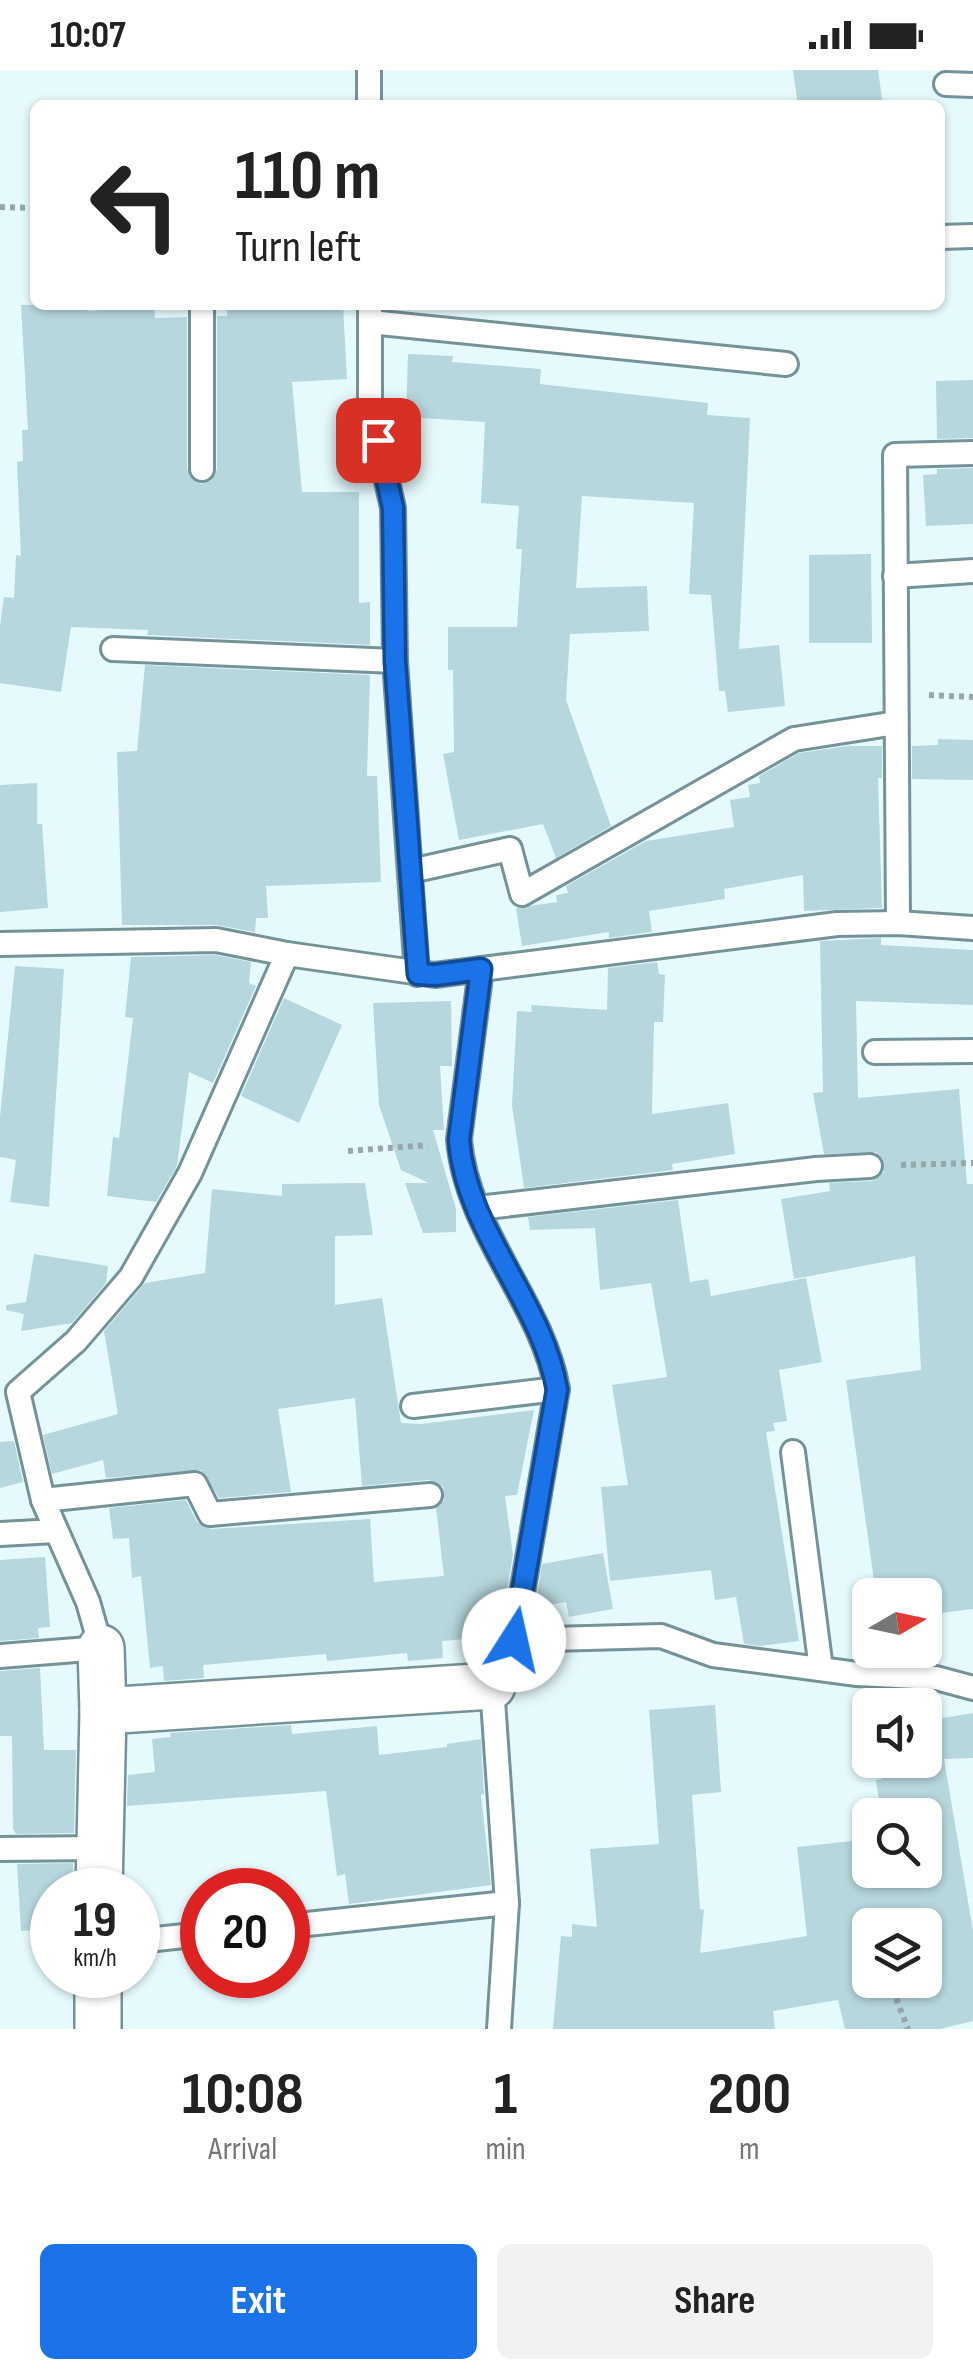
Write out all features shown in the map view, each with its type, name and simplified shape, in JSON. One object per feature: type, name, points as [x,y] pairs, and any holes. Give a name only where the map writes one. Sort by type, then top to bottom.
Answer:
[{"type":"street","points":[[99,1868],[101,1648]]},
{"type":"street","points":[[103,1711],[492,1686]]},
{"type":"street","points":[[98,1998],[98,2029]]},
{"type":"lane","points":[[369,70],[369,100]]},
{"type":"lane","points":[[946,84],[973,85]]},
{"type":"lane","points":[[945,237],[973,236]]},
{"type":"lane","points":[[202,310],[202,469]]},
{"type":"lane","points":[[418,974],[395,661],[393,508],[370,405],[370,314],[786,364]]},
{"type":"lane","points":[[898,923],[895,455],[973,453]]},
{"type":"lane","points":[[895,576],[973,571]]},
{"type":"lane","points":[[113,649],[395,661]]},
{"type":"lane","points":[[411,871],[510,849],[522,894],[794,739],[896,723]]},
{"type":"lane","points":[[0,944],[216,940],[435,975],[837,924],[973,928]]},
{"type":"lane","points":[[0,1656],[101,1648],[88,1602],[43,1500],[9,1393],[76,1341],[132,1277],[190,1173],[287,954]]},
{"type":"lane","points":[[481,969],[460,1158],[484,1228],[552,1364],[557,1390],[514,1640]]},
{"type":"lane","points":[[875,1052],[973,1051]]},
{"type":"lane","points":[[478,1208],[870,1166]]},
{"type":"lane","points":[[412,1406],[557,1390]]},
{"type":"lane","points":[[793,1452],[821,1669]]},
{"type":"lane","points":[[43,1500],[195,1484],[210,1514],[430,1496]]},
{"type":"lane","points":[[0,1534],[56,1531]]},
{"type":"lane","points":[[499,2029],[507,1904],[492,1686],[494,1653],[514,1640],[661,1636],[713,1654],[821,1669],[936,1678],[973,1688]]},
{"type":"lane","points":[[0,1849],[94,1868]]},
{"type":"lane","points":[[310,1924],[507,1904]]},
{"type":"path","points":[[0,206],[30,208]]},
{"type":"path","points":[[896,694],[973,697]]},
{"type":"path","points":[[348,1151],[460,1143]]},
{"type":"path","points":[[870,1166],[973,1162]]},
{"type":"path","points":[[896,1998],[908,2029]]},
{"type":"building","points":[[793,70],[878,70],[882,100],[797,100]]},
{"type":"building","points":[[21,305],[30,305],[30,310],[154,310],[155,318],[187,317],[187,469],[190,477],[201,484],[210,481],[217,469],[217,316],[227,316],[227,310],[343,310],[347,379],[292,382],[302,492],[359,492],[359,603],[370,602],[370,645],[147,635],[148,630],[71,627],[61,692],[0,683],[4,597],[14,598],[16,555],[21,556],[17,462],[23,461],[22,430],[28,430]]},
{"type":"building","points":[[408,354],[453,356],[452,362],[541,369],[540,384],[708,403],[707,415],[750,418],[739,649],[779,645],[785,706],[728,712],[725,691],[719,691],[711,595],[689,594],[694,503],[582,496],[576,588],[647,586],[649,631],[570,634],[566,700],[611,826],[556,858],[543,824],[459,840],[443,754],[454,752],[448,627],[517,627],[522,549],[516,549],[519,506],[481,503],[485,422],[406,417]]},
{"type":"building","points":[[973,380],[973,438],[937,439],[936,381]]},
{"type":"building","points":[[973,468],[973,524],[926,526],[923,475],[937,474],[937,469]]},
{"type":"building","points":[[871,554],[872,643],[809,643],[809,555]]},
{"type":"building","points":[[145,665],[370,675],[367,776],[377,776],[381,882],[266,886],[268,918],[256,918],[255,932],[216,925],[122,925],[117,752],[137,751]]},
{"type":"building","points":[[938,739],[973,740],[973,780],[912,779],[912,746],[938,745]]},
{"type":"building","points":[[882,746],[882,778],[878,778],[882,908],[804,911],[803,875],[724,889],[725,899],[649,911],[652,932],[609,938],[609,932],[522,946],[516,908],[557,902],[556,895],[568,893],[566,886],[646,841],[734,827],[730,800],[750,797],[748,785],[760,783],[759,776],[799,753]]},
{"type":"building","points":[[37,783],[37,824],[42,824],[48,908],[0,912],[0,785]]},
{"type":"building","points":[[881,938],[881,945],[973,950],[973,1005],[856,1001],[858,1098],[959,1089],[967,1184],[973,1184],[973,1609],[942,1613],[942,1578],[874,1578],[846,1380],[921,1370],[915,1256],[794,1279],[781,1199],[830,1191],[829,1183],[872,1181],[884,1172],[883,1159],[876,1152],[824,1154],[813,1093],[823,1092],[820,941]]},
{"type":"building","points":[[215,955],[251,962],[249,983],[256,986],[213,1083],[189,1072],[177,1166],[156,1202],[107,1196],[113,1137],[119,1138],[133,1018],[125,1017],[131,957]]},
{"type":"building","points":[[657,962],[659,974],[665,975],[663,1022],[654,1022],[652,1114],[728,1103],[735,1154],[672,1164],[673,1170],[524,1188],[512,1105],[517,1011],[532,1012],[531,1005],[607,1010],[608,968]]},
{"type":"building","points":[[15,966],[64,969],[49,1207],[10,1202],[16,1160],[0,1157],[0,1117]]},
{"type":"building","points":[[284,998],[342,1025],[299,1123],[241,1096]]},
{"type":"building","points":[[451,1001],[452,1066],[440,1066],[444,1130],[433,1130],[456,1209],[456,1232],[423,1233],[405,1183],[429,1183],[401,1170],[379,1105],[373,1003]]},
{"type":"building","points":[[365,1183],[373,1235],[335,1236],[335,1305],[382,1298],[401,1423],[534,1410],[517,1495],[505,1496],[513,1555],[502,1619],[494,1619],[495,1634],[491,1637],[442,1641],[443,1658],[408,1661],[407,1653],[327,1661],[326,1654],[203,1665],[204,1678],[164,1681],[163,1666],[150,1668],[141,1576],[132,1578],[129,1538],[113,1539],[109,1508],[186,1500],[197,1522],[211,1529],[370,1519],[374,1582],[444,1576],[436,1508],[444,1500],[443,1487],[429,1480],[362,1486],[355,1398],[278,1409],[291,1492],[219,1498],[201,1470],[106,1478],[103,1460],[52,1474],[43,1435],[118,1414],[104,1331],[145,1283],[205,1273],[212,1189],[282,1196],[282,1184]]},
{"type":"building","points":[[678,1200],[690,1282],[708,1279],[711,1296],[806,1278],[822,1362],[779,1370],[787,1421],[773,1423],[775,1431],[766,1432],[799,1641],[744,1644],[736,1597],[715,1600],[711,1570],[610,1581],[601,1487],[628,1485],[612,1385],[667,1377],[651,1283],[600,1290],[595,1228],[530,1230],[528,1217]]},
{"type":"building","points":[[34,1254],[108,1266],[106,1283],[72,1323],[21,1331],[24,1314],[6,1310],[6,1305],[26,1302]]},
{"type":"building","points":[[14,1441],[23,1482],[0,1488],[0,1442]]},
{"type":"building","points":[[603,1553],[613,1609],[569,1617],[566,1602],[535,1607],[542,1564]]},
{"type":"building","points":[[45,1557],[50,1627],[38,1628],[39,1638],[0,1641],[0,1560]]},
{"type":"building","points":[[40,1668],[44,1750],[76,1750],[74,1833],[16,1834],[13,1829],[12,1736],[0,1736],[0,1671]]},
{"type":"building","points":[[715,1705],[721,1792],[692,1795],[700,1909],[704,1910],[700,1953],[807,1936],[797,1847],[852,1841],[852,1888],[942,1888],[942,1798],[879,1798],[876,1780],[942,1778],[942,1718],[973,1713],[973,1758],[944,1759],[973,1931],[973,2021],[940,2029],[845,2029],[838,2000],[773,2011],[775,2029],[553,2029],[561,1936],[572,1937],[572,1924],[597,1927],[590,1849],[659,1844],[649,1710]]},
{"type":"building","points":[[291,1725],[292,1734],[377,1726],[379,1755],[481,1739],[481,1795],[491,1885],[349,1904],[345,1874],[337,1876],[326,1791],[127,1806],[128,1775],[155,1772],[152,1739],[171,1737],[170,1733]]},
{"type":"building","points":[[73,1863],[73,1868],[30,1868],[30,1930],[21,1931],[17,1864]]},
{"type":"route","points":[[378,440],[393,508],[395,661],[418,974],[481,969],[460,1158],[484,1228],[552,1364],[557,1390],[514,1640]]}]
